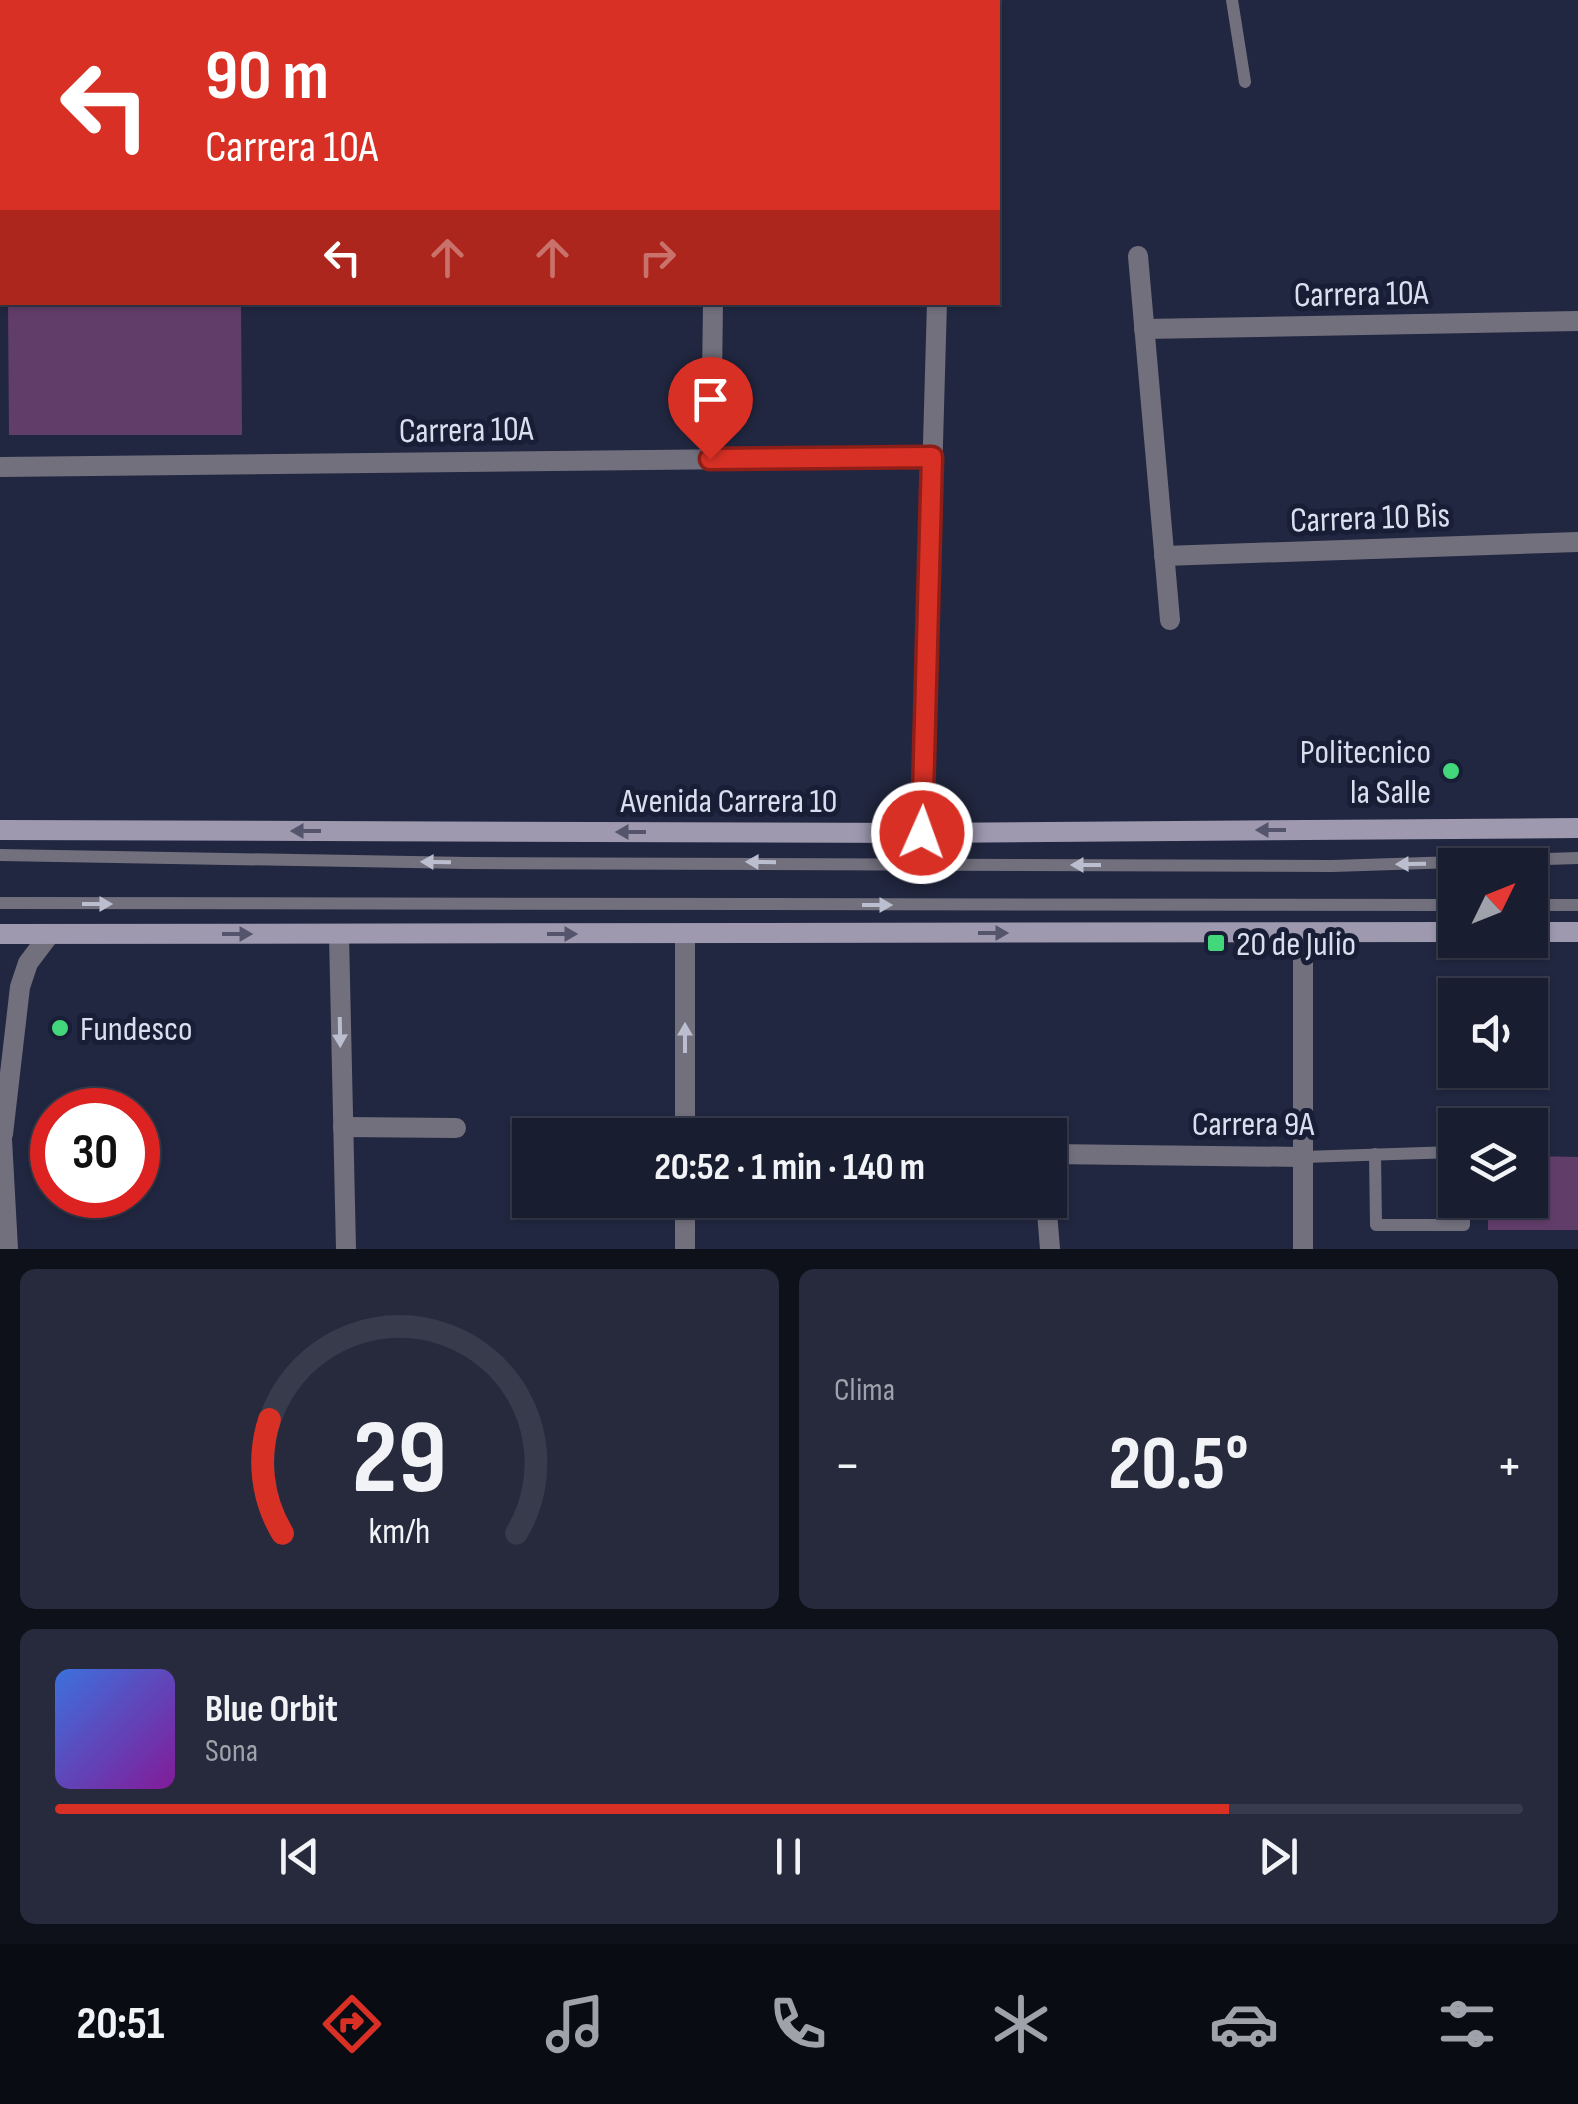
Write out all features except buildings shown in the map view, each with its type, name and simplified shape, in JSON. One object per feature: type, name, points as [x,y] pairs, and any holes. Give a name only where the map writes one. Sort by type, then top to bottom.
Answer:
[{"type":"main road","name":"Avenida Carrera 10","points":[[0,830],[922,833],[1578,828]]},
{"type":"main road","points":[[0,934],[1438,932]]},
{"type":"main road","points":[[1548,932],[1578,932]]},
{"type":"street","points":[[1138,256],[1170,620]]},
{"type":"street","points":[[710,459],[713,305]]},
{"type":"street","points":[[922,833],[937,305]]},
{"type":"street","name":"Carrera 10A","points":[[1144,330],[1578,321]]},
{"type":"street","name":"Carrera 10A","points":[[0,467],[932,457]]},
{"type":"street","name":"Carrera 10 Bis","points":[[1164,556],[1578,542]]},
{"type":"street","points":[[1303,933],[1303,1249]]},
{"type":"street","points":[[8,1249],[2,1126],[20,987],[28,964],[50,934]]},
{"type":"street","points":[[684,1118],[685,934]]},
{"type":"street","points":[[338,935],[346,1249]]},
{"type":"street","points":[[343,1127],[456,1128]]},
{"type":"street","name":"Carrera 9A","points":[[1067,1154],[1303,1157]]},
{"type":"street","points":[[684,1218],[684,1249]]},
{"type":"street","points":[[1047,1218],[1050,1249]]},
{"type":"lane","points":[[1232,0],[1244,82]]},
{"type":"lane","points":[[0,856],[1274,866],[1578,858]]},
{"type":"lane","points":[[0,904],[1438,904]]},
{"type":"lane","points":[[1548,905],[1578,905]]},
{"type":"lane","name":"Carrera 9A","points":[[1303,1157],[1438,1152]]},
{"type":"lane","points":[[1375,1154],[1376,1225],[1464,1224],[1464,1218]]},
{"type":"shaded area","points":[[8,305],[241,305],[242,435],[9,435]]},
{"type":"shaded area","points":[[1548,1156],[1578,1157],[1578,1230],[1488,1230],[1488,1218],[1548,1218]]},
{"type":"place","name":"Politecnico la Salle","points":[[1451,771]]},
{"type":"place","name":"20 de Julio","points":[[1216,943]]},
{"type":"place","name":"Fundesco","points":[[60,1028]]},
{"type":"route","points":[[710,459],[932,457],[922,833]]}]
